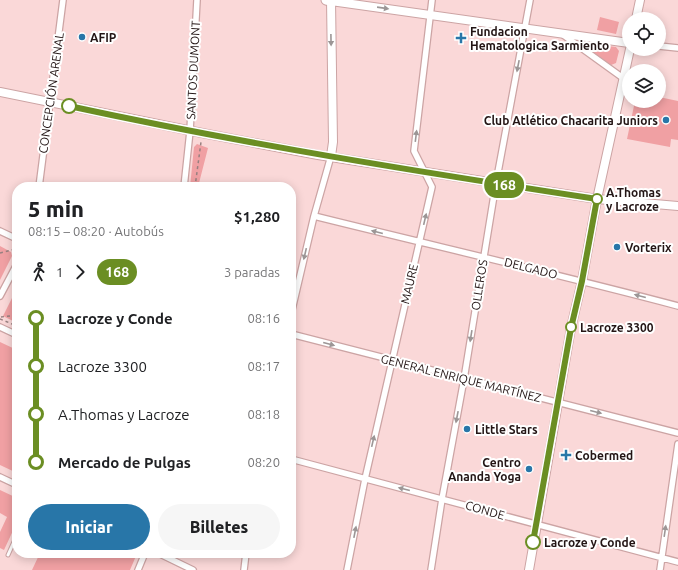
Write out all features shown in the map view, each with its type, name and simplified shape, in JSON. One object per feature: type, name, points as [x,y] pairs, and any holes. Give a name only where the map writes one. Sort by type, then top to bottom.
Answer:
[{"type":"main road","points":[[331,156],[333,142],[329,0],[622,42]]},
{"type":"main road","points":[[637,12],[640,0]]},
{"type":"main road","points":[[529,570],[571,328],[582,281],[597,199],[622,83]]},
{"type":"main road","points":[[0,92],[190,131],[496,184],[597,199],[678,206]]},
{"type":"street","name":"CONCEPCIÓN ARENAL","points":[[39,182],[63,0]]},
{"type":"street","name":"SANTOS DUMONT","points":[[185,182],[190,131],[197,0]]},
{"type":"street","name":"MAURE","points":[[347,570],[365,479],[432,187],[414,150],[432,0]]},
{"type":"street","name":"OLLEROS","points":[[431,570],[442,499],[464,379],[483,256],[530,0]]},
{"type":"street","points":[[562,34],[622,77]]},
{"type":"street","points":[[666,47],[678,48]]},
{"type":"street","points":[[296,293],[314,216],[331,156]]},
{"type":"street","name":"DELGADO","points":[[314,216],[483,256],[678,306]]},
{"type":"street","points":[[0,231],[12,237]]},
{"type":"street","points":[[0,296],[12,273]]},
{"type":"street","points":[[0,326],[12,332]]},
{"type":"street","name":"GENERAL ENRIQUE MARTÍNEZ","points":[[296,335],[678,433]]},
{"type":"street","points":[[660,570],[678,444]]},
{"type":"street","name":"CONDE","points":[[296,460],[678,562]]},
{"type":"street","points":[[0,477],[12,483]]},
{"type":"street","points":[[138,570],[143,558]]},
{"type":"street","points":[[168,558],[193,570]]},
{"type":"street","points":[[244,570],[245,558]]},
{"type":"lane","points":[[8,555],[12,546]]},
{"type":"path","points":[[196,182],[201,142]]},
{"type":"path","points":[[0,253],[12,250]]},
{"type":"path","points":[[1,318],[12,316]]},
{"type":"path","points":[[1,318],[12,324]]},
{"type":"shaded area","points":[[600,17],[619,22],[616,34],[597,30]]},
{"type":"shaded area","points":[[591,45],[616,47],[619,51],[616,63],[611,65],[590,50]]},
{"type":"shaded area","points":[[666,98],[678,101],[678,140],[671,139],[670,147],[627,139],[634,108],[666,108]]},
{"type":"shaded area","points":[[197,144],[208,148],[199,182],[190,182],[194,147]]},
{"type":"shaded area","points":[[0,246],[11,252],[12,256],[0,280]]},
{"type":"shaded area","points":[[12,298],[12,320],[3,316]]},
{"type":"shaded area","points":[[0,342],[12,348],[12,471],[0,465]]},
{"type":"shaded area","points":[[0,490],[12,496],[12,533],[4,550],[0,548],[0,532],[7,517],[0,513]]},
{"type":"shaded area","points":[[38,558],[135,558],[130,570],[32,570]]},
{"type":"bus line","name":"168","points":[[69,106],[318,155],[597,199],[582,281],[571,328],[533,542]]},
{"type":"place","name":"AFIP","points":[[82,37]]},
{"type":"place","name":"Fundacion Hematologica Sarmiento","points":[[461,38]]},
{"type":"place","name":"Club Atlético Chacarita Juniors","points":[[666,120]]},
{"type":"place","name":"A.Thomas y Lacroze","points":[[597,199]]},
{"type":"place","name":"Vorterix","points":[[617,247]]},
{"type":"place","name":"Lacroze 3300","points":[[571,327]]},
{"type":"place","name":"Little Stars","points":[[467,429]]},
{"type":"place","name":"Cobermed","points":[[566,455]]},
{"type":"place","name":"Centro Ananda Yoga","points":[[529,469]]},
{"type":"place","name":"Lacroze y Conde","points":[[533,542]]}]
